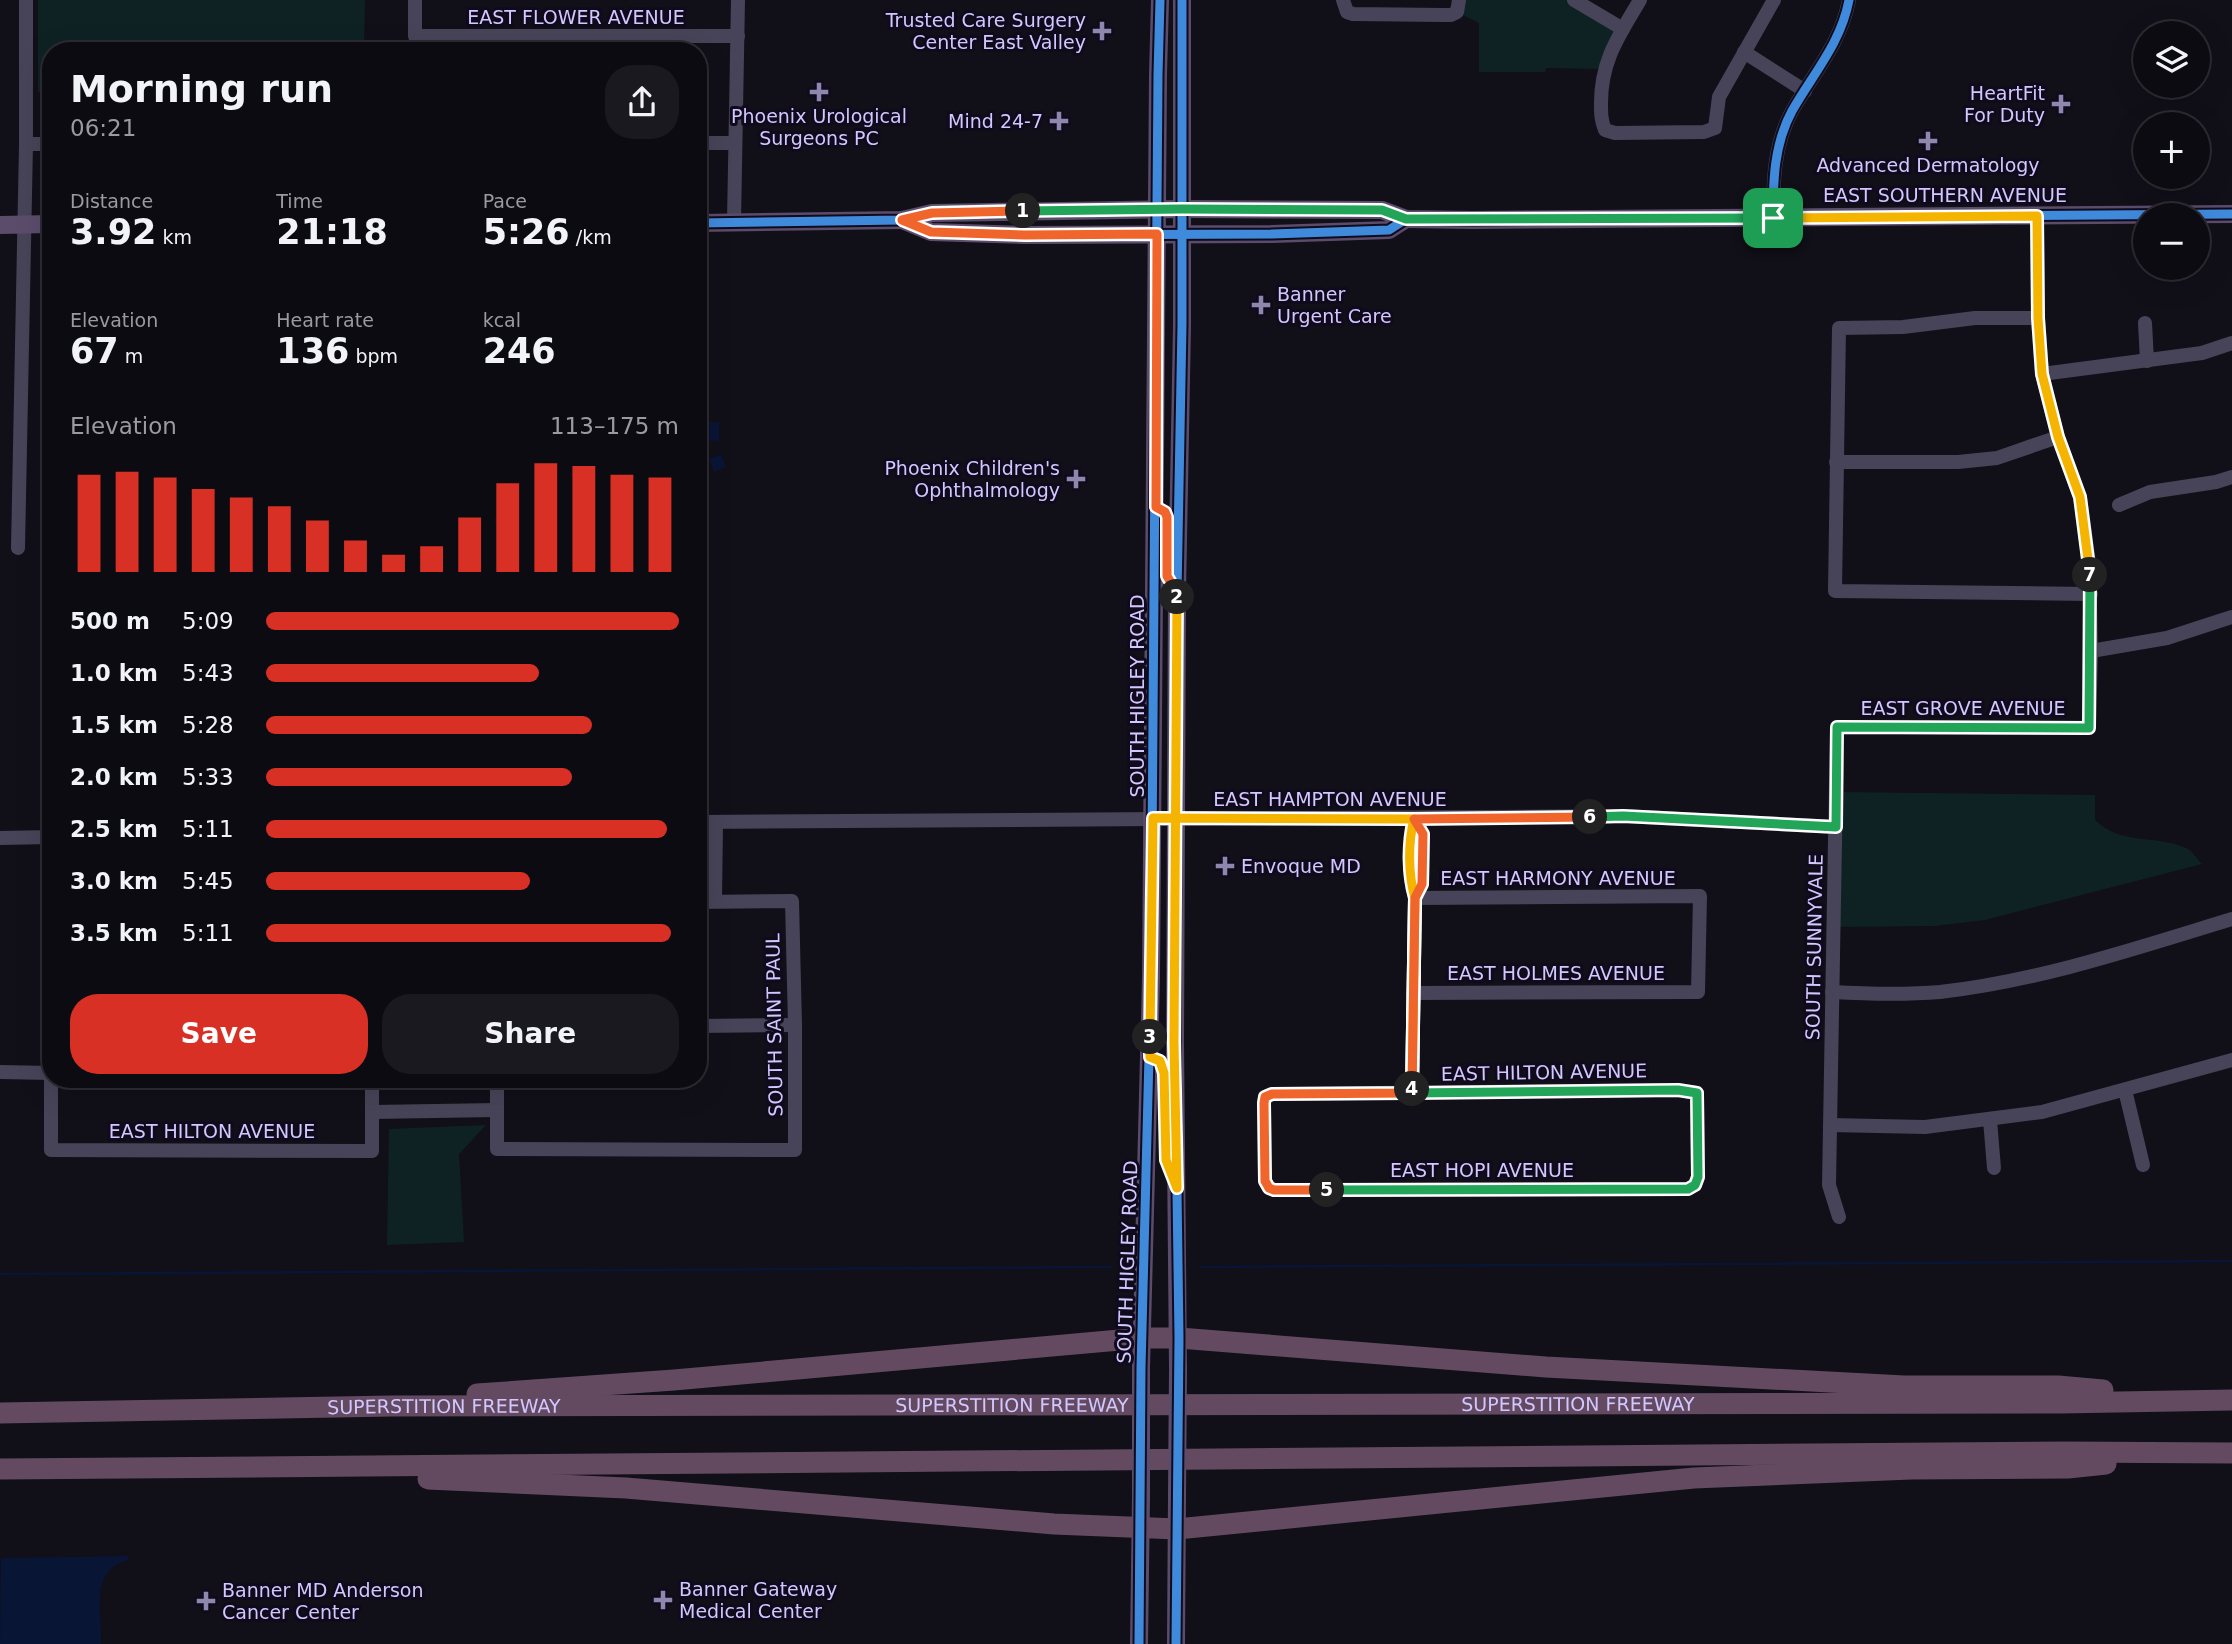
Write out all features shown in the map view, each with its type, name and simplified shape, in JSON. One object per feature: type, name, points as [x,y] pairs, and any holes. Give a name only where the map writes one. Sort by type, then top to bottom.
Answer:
[{"type":"highway","points":[[392,1406],[414,1399],[674,1380],[1142,1338],[1179,1338],[1560,1368],[1904,1386],[2058,1386],[2203,1400]]},
{"type":"highway","name":"SUPERSTITION FREEWAY","points":[[0,1413],[392,1406],[2018,1403],[2232,1400]]},
{"type":"highway","points":[[0,1469],[2014,1452],[2232,1453]]},
{"type":"highway","points":[[195,1467],[626,1488],[1055,1524],[1177,1529],[1694,1478],[1911,1469],[2067,1468],[2203,1454]]},
{"type":"main road","name":"SOUTH HIGLEY ROAD","points":[[1139,1644],[1141,1368],[1150,1057],[1160,0]]},
{"type":"main road","name":"SOUTH HIGLEY ROAD","points":[[1177,1644],[1179,1338],[1174,1042],[1183,234],[1182,0]]},
{"type":"main road","name":"EAST SOUTHERN AVENUE","points":[[707,223],[902,220],[932,213],[1157,209],[1382,210],[1406,219],[2232,214]]},
{"type":"main road","name":"EAST SOUTHERN AVENUE","points":[[902,220],[931,232],[1025,235],[1389,230],[1406,219]]},
{"type":"main road","points":[[0,225],[42,224]]},
{"type":"main road","points":[[1156,401],[1166,427],[1168,490],[1173,498],[1178,498]]},
{"type":"main road","points":[[1156,507],[1165,512],[1167,517],[1167,576],[1177,593]]},
{"type":"main road","points":[[1150,1057],[1160,1061],[1164,1073],[1166,1160],[1177,1188]]},
{"type":"street","points":[[18,548],[26,144],[26,0]]},
{"type":"street","name":"EAST FLOWER AVENUE","points":[[415,0],[415,36],[738,36]]},
{"type":"street","points":[[734,222],[738,0]]},
{"type":"street","points":[[1343,0],[1344,8],[1353,14],[1444,15],[1458,6]]},
{"type":"street","points":[[1574,0],[1623,29]]},
{"type":"street","points":[[1640,0],[1604,69],[1601,120],[1605,130],[1615,133],[1704,132],[1714,128],[1718,117],[1719,97],[1774,0]]},
{"type":"street","points":[[1773,218],[1773,185],[1780,139],[1791,113],[1830,53],[1846,15],[1849,0]]},
{"type":"street","points":[[1744,52],[1805,90]]},
{"type":"street","points":[[707,143],[735,142]]},
{"type":"street","points":[[26,144],[42,144]]},
{"type":"street","points":[[2037,216],[2038,318],[2042,374],[2058,437],[2080,497],[2090,562],[2091,651],[2167,638],[2232,617]]},
{"type":"street","points":[[2038,318],[1975,318],[1903,327],[1839,328],[1835,591],[2091,594]]},
{"type":"street","points":[[2145,323],[2147,361]]},
{"type":"street","points":[[2042,374],[2202,353],[2232,343]]},
{"type":"street","points":[[1836,462],[1958,462],[1997,458],[2058,437]]},
{"type":"street","points":[[2119,505],[2150,492],[2232,477]]},
{"type":"street","name":"EAST GROVE AVENUE","points":[[1837,727],[2089,728],[2091,651]]},
{"type":"street","name":"SOUTH SUNNYVALE","points":[[1837,727],[1829,1185],[1839,1217]]},
{"type":"street","name":"EAST HAMPTON AVENUE","points":[[707,822],[1623,816],[1836,827]]},
{"type":"street","points":[[1412,1093],[1415,898],[1422,884],[1410,834],[1414,819]]},
{"type":"street","points":[[707,901],[715,901],[716,822]]},
{"type":"street","points":[[0,838],[42,837]]},
{"type":"street","name":"EAST HARMONY AVENUE","points":[[1415,898],[1700,896],[1698,992]]},
{"type":"street","name":"SOUTH SAINT PAUL","points":[[497,1110],[497,1149],[795,1150],[792,901],[715,901]]},
{"type":"street","points":[[1832,992],[1939,992],[2004,982],[2060,969],[2232,919]]},
{"type":"street","name":"EAST HOLMES AVENUE","points":[[1413,993],[1698,992]]},
{"type":"street","points":[[707,1026],[795,1025]]},
{"type":"street","points":[[1830,1125],[1924,1127],[2042,1112],[2232,1060]]},
{"type":"street","points":[[0,1072],[42,1073]]},
{"type":"street","name":"EAST HILTON AVENUE","points":[[51,1088],[51,1150],[372,1151],[372,1112]]},
{"type":"street","points":[[372,1088],[372,1112],[497,1110],[497,1088]]},
{"type":"street","name":"EAST HILTON AVENUE","points":[[1269,1188],[1265,1181],[1265,1097],[1272,1094],[1678,1090],[1697,1093],[1698,1177],[1695,1185]]},
{"type":"street","points":[[2124,1090],[2143,1165]]},
{"type":"street","points":[[1990,1120],[1994,1168]]},
{"type":"street","name":"EAST HOPI AVENUE","points":[[1269,1188],[1688,1189],[1695,1185]]},
{"type":"green space","points":[[38,0],[365,0],[364,42],[42,42],[42,92],[38,92]]},
{"type":"green space","points":[[1459,0],[1574,0],[1623,29],[1604,69],[1546,68],[1545,72],[1479,72],[1479,23],[1457,12]]},
{"type":"green space","points":[[1836,792],[2095,795],[2095,820],[2105,828],[2127,837],[2162,841],[2186,848],[2202,864],[1985,920],[1934,926],[1834,927]]},
{"type":"green space","points":[[486,1125],[459,1154],[464,1242],[387,1245],[389,1129]]},
{"type":"water","points":[[707,422],[719,422],[719,441],[707,440]]},
{"type":"water","points":[[721,454],[726,467],[714,472],[709,459]]},
{"type":"water","points":[[128,1556],[128,1560],[112,1568],[102,1584],[101,1644],[0,1644],[1,1558]]},
{"type":"waterway","points":[[1201,1267],[2232,1261]]},
{"type":"waterway","points":[[0,1274],[1111,1267]]},
{"type":"cycle path","points":[[1139,1644],[1141,1368],[1151,978],[1160,0]]},
{"type":"cycle path","points":[[1176,1644],[1179,1338],[1175,1042],[1177,593],[1182,325],[1182,0]]},
{"type":"cycle path","points":[[1773,218],[1774,177],[1781,136],[1792,111],[1833,44],[1849,0]]},
{"type":"cycle path","points":[[707,223],[902,220],[932,213],[1182,209],[1382,210],[1406,219],[1473,220],[2232,214]]},
{"type":"cycle path","points":[[902,220],[931,232],[1025,235],[1272,234],[1389,230],[1406,219]]},
{"type":"place","name":"Trusted Care Surgery Center East Valley","points":[[1102,31]]},
{"type":"place","name":"Phoenix Urological Surgeons PC","points":[[819,92]]},
{"type":"place","name":"HeartFit For Duty","points":[[2061,104]]},
{"type":"place","name":"Mind 24-7","points":[[1059,121]]},
{"type":"place","name":"Advanced Dermatology","points":[[1928,141]]},
{"type":"place","name":"Banner Urgent Care","points":[[1261,305]]},
{"type":"place","name":"Phoenix Children's Ophthalmology","points":[[1076,479]]},
{"type":"place","name":"Envoque MD","points":[[1225,866]]},
{"type":"place","name":"Banner Gateway Medical Center","points":[[663,1600]]},
{"type":"place","name":"Banner MD Anderson Cancer Center","points":[[206,1601]]},
{"type":"route","points":[[1773,218],[1406,219],[1382,210],[1182,209],[932,213],[902,220],[931,232],[1025,235],[1157,234],[1156,507],[1165,512],[1167,517],[1167,576],[1177,593],[1176,818],[1174,1042],[1177,1188],[1166,1160],[1164,1073],[1160,1061],[1150,1057],[1153,818],[1176,818],[1346,818],[1414,819],[1410,834],[1412,887],[1415,898],[1412,1093],[1678,1090],[1697,1093],[1698,1177],[1695,1185],[1688,1189],[1269,1188],[1265,1181],[1265,1097],[1272,1094],[1412,1093],[1412,1043],[1415,898],[1423,875],[1423,834],[1414,819],[1623,816],[1836,827],[1837,727],[2089,728],[2090,562],[2080,497],[2058,437],[2042,374],[2038,318],[2037,216],[1773,218]]}]
